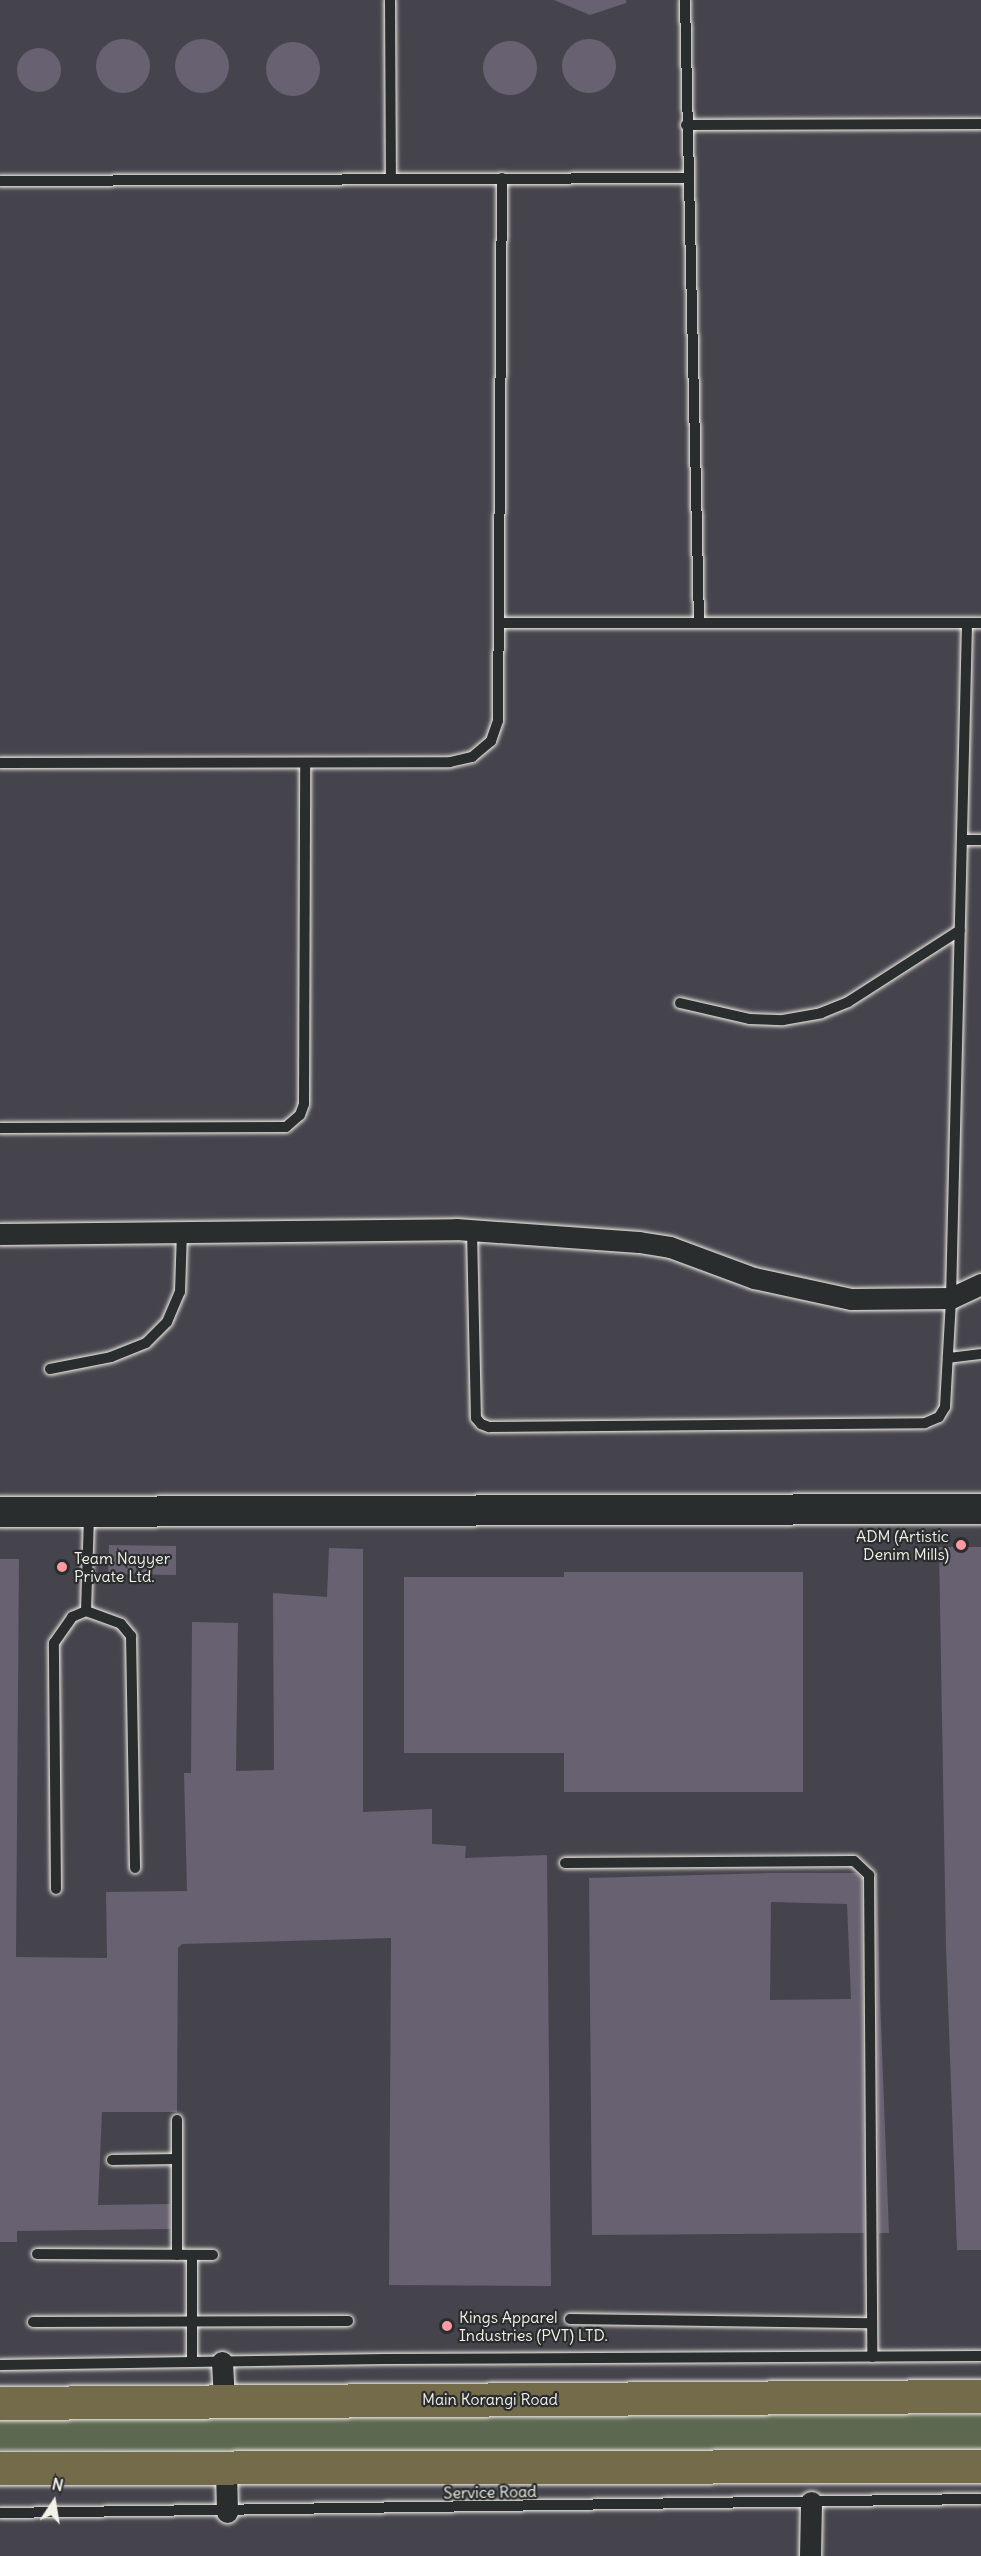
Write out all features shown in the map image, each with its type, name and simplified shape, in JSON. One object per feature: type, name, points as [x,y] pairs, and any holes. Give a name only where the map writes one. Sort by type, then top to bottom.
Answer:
[{"type":"main road","name":"Main Korangi Road","points":[[0,2403],[981,2396]]},
{"type":"main road","points":[[0,2468],[226,2470],[981,2466]]},
{"type":"street","points":[[0,1234],[472,1230],[660,1245],[754,1278],[851,1299],[951,1298],[981,1284]]},
{"type":"street","points":[[0,1512],[981,1509]]},
{"type":"street","points":[[222,2362],[224,2401]]},
{"type":"street","points":[[226,2470],[227,2512]]},
{"type":"street","points":[[810,2556],[811,2502]]},
{"type":"lane","points":[[390,0],[391,179]]},
{"type":"lane","points":[[685,0],[686,178],[699,623]]},
{"type":"lane","points":[[686,125],[981,124]]},
{"type":"lane","points":[[0,763],[450,762],[472,757],[491,741],[498,721],[502,178]]},
{"type":"lane","points":[[0,182],[686,178]]},
{"type":"lane","points":[[499,623],[981,623]]},
{"type":"lane","points":[[472,1230],[476,1418],[489,1428],[925,1423],[939,1417],[945,1407],[951,1298],[968,623]]},
{"type":"lane","points":[[0,1128],[286,1127],[294,1122],[304,1104],[305,763]]},
{"type":"lane","points":[[962,840],[981,840]]},
{"type":"lane","points":[[680,1003],[750,1019],[783,1020],[821,1013],[848,1002],[960,930]]},
{"type":"lane","points":[[50,1369],[111,1357],[146,1343],[160,1329],[180,1292],[182,1232]]},
{"type":"lane","points":[[948,1358],[981,1354]]},
{"type":"lane","points":[[86,1611],[89,1511]]},
{"type":"lane","points":[[56,1889],[54,1643],[72,1617],[86,1611],[121,1624],[131,1636],[135,1868]]},
{"type":"lane","points":[[565,1863],[854,1861],[869,1875],[872,2356]]},
{"type":"lane","points":[[177,2120],[177,2255]]},
{"type":"lane","points":[[112,2160],[177,2159]]},
{"type":"lane","points":[[37,2254],[213,2255]]},
{"type":"lane","points":[[192,2255],[192,2361]]},
{"type":"lane","points":[[570,2319],[870,2323]]},
{"type":"lane","points":[[33,2322],[348,2321]]},
{"type":"lane","points":[[0,2365],[192,2361],[981,2356]]},
{"type":"lane","name":"Service Road","points":[[0,2513],[227,2512],[981,2499]]},
{"type":"shaded area","points":[[0,0],[981,0],[981,2556],[0,2556]]},
{"type":"green space","points":[[981,2414],[981,2454],[0,2450],[0,2419]]},
{"type":"building","points":[[554,0],[626,0],[626,3],[590,15]]},
{"type":"building","points":[[123,39],[133,41],[142,47],[148,56],[150,66],[148,76],[142,85],[133,91],[123,93],[113,91],[104,85],[98,76],[96,66],[98,56],[104,47],[113,41]]},
{"type":"building","points":[[202,39],[212,41],[221,47],[227,56],[229,66],[227,76],[221,85],[212,91],[202,93],[192,91],[183,85],[177,76],[175,66],[177,56],[183,47],[192,41]]},
{"type":"building","points":[[589,39],[599,41],[608,47],[614,56],[616,66],[614,76],[608,85],[599,91],[589,93],[579,91],[570,85],[564,76],[562,66],[564,56],[570,47],[579,41]]},
{"type":"building","points":[[510,41],[520,43],[529,49],[535,58],[537,68],[535,78],[529,87],[520,93],[510,95],[500,93],[491,87],[485,78],[483,68],[485,58],[491,49],[500,43]]},
{"type":"building","points":[[293,42],[303,44],[312,50],[318,59],[320,69],[318,79],[312,88],[303,94],[293,96],[283,94],[274,88],[268,79],[266,69],[268,59],[274,50],[283,44]]},
{"type":"building","points":[[39,48],[55,54],[61,70],[55,86],[39,92],[23,86],[17,70],[23,54]]},
{"type":"building","points":[[109,1545],[176,1546],[176,1575],[108,1574]]},
{"type":"building","points":[[939,1547],[981,1547],[981,2250],[957,2250],[946,1946]]},
{"type":"building","points":[[329,1548],[363,1549],[363,1812],[432,1809],[432,1844],[466,1846],[465,1858],[547,1855],[551,2286],[389,2285],[391,1938],[182,1944],[178,1948],[177,2112],[102,2112],[98,2205],[170,2204],[170,2229],[17,2231],[17,2242],[0,2242],[0,1559],[19,1559],[16,1957],[107,1958],[106,1892],[187,1891],[184,1773],[191,1773],[192,1622],[238,1623],[236,1771],[274,1770],[273,1593],[327,1597]]},
{"type":"building","points":[[564,1572],[803,1572],[803,1792],[564,1792],[564,1753],[404,1753],[404,1577],[564,1577]]},
{"type":"building","points":[[856,1873],[862,1878],[864,2233],[592,2235],[589,1878]],"holes":[[[771,1902],[847,1904],[851,1999],[770,2000]]]},
{"type":"building","points":[[877,1873],[889,2233],[879,2233]]},
{"type":"place","name":"ADM (Artistic Denim Mills)","points":[[961,1545]]},
{"type":"place","name":"Team Nayyer Private Ltd.","points":[[62,1567]]},
{"type":"place","name":"Kings Apparel Industries (PVT) LTD.","points":[[447,2326]]}]
